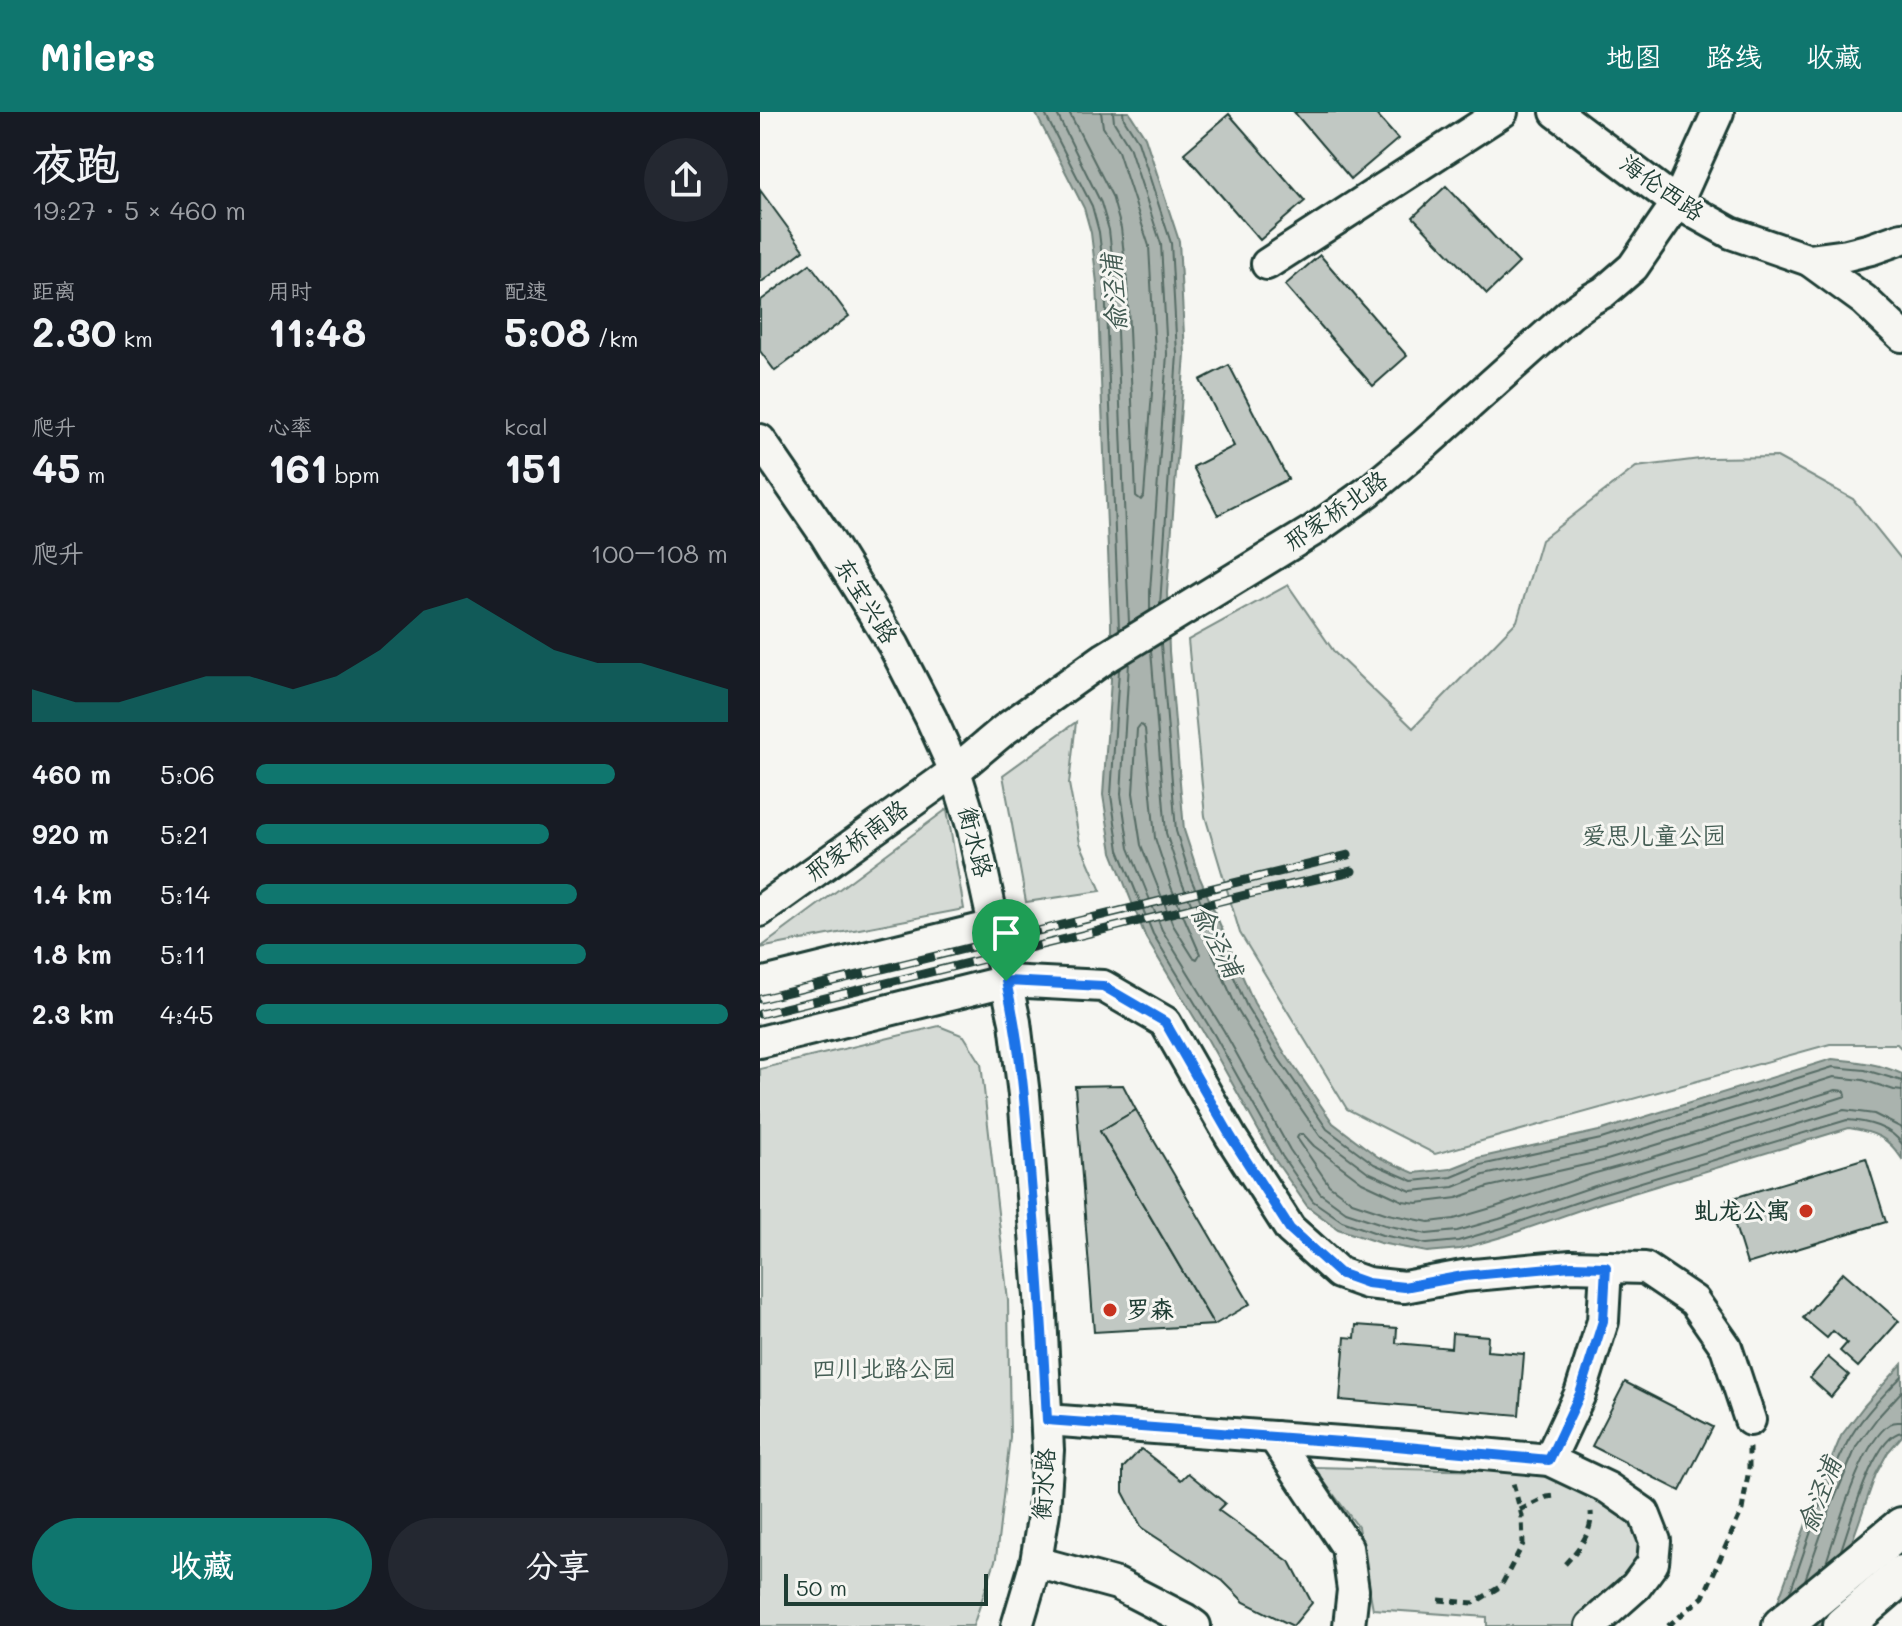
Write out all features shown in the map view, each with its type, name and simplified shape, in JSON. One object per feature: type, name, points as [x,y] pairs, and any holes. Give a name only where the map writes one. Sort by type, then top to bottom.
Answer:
[{"type":"main road","points":[[1782,1626],[1902,1527]]},
{"type":"main road","points":[[1843,1626],[1902,1575]]},
{"type":"street","points":[[1267,264],[1502,112]]},
{"type":"street","name":"海伦西路","points":[[1556,112],[1677,203],[1731,233],[1809,260]]},
{"type":"street","name":"邢家桥北路","points":[[955,771],[1004,730],[1105,658],[1314,530],[1369,491],[1570,314],[1618,280],[1633,267],[1677,203],[1718,112]]},
{"type":"street","points":[[1809,260],[1847,255],[1902,238]]},
{"type":"street","points":[[1809,260],[1864,300],[1902,336]]},
{"type":"street","name":"东宝兴路","points":[[760,440],[826,536],[894,646],[955,771]]},
{"type":"street","name":"邢家桥南路","points":[[760,911],[955,771]]},
{"type":"street","name":"衡水路","points":[[955,771],[973,829],[1015,1022],[1040,1296],[1048,1450],[1044,1512],[1036,1562],[1017,1626]]},
{"type":"street","points":[[760,984],[994,926]]},
{"type":"street","points":[[760,1042],[1006,981],[1103,986],[1165,1022],[1231,1137],[1290,1229],[1339,1273],[1367,1283],[1404,1287],[1463,1276],[1571,1266],[1645,1268],[1694,1301],[1726,1347],[1750,1420]]},
{"type":"street","points":[[1549,1460],[1580,1394],[1603,1321],[1606,1267]]},
{"type":"street","points":[[1047,1420],[1549,1460],[1608,1488],[1644,1513],[1655,1541],[1653,1563],[1636,1586],[1591,1626]]},
{"type":"street","points":[[1274,1437],[1347,1547],[1353,1590],[1349,1626]]},
{"type":"street","points":[[1036,1562],[1117,1584],[1195,1626]]},
{"type":"path","points":[[1668,1626],[1703,1597],[1742,1510],[1749,1469],[1750,1420]]},
{"type":"path","points":[[1439,1600],[1474,1603],[1501,1586],[1523,1544],[1522,1516],[1503,1456]]},
{"type":"path","points":[[1565,1564],[1580,1547],[1588,1530],[1592,1516],[1589,1508]]},
{"type":"green space","name":"爱思儿童公园","points":[[1777,457],[1853,499],[1902,560],[1902,1049],[1897,1044],[1830,1044],[1435,1154],[1347,1109],[1240,933],[1205,816],[1188,640],[1288,585],[1335,653],[1413,728],[1517,621],[1541,540],[1636,467],[1708,458]]},
{"type":"green space","points":[[1076,722],[1069,784],[1080,843],[1101,891],[1026,902],[1003,775]]},
{"type":"green space","points":[[947,809],[964,909],[760,948]]},
{"type":"green space","name":"四川北路公园","points":[[939,1026],[964,1036],[981,1063],[1008,1301],[1010,1437],[996,1558],[973,1626],[760,1626],[760,1069]]},
{"type":"green space","points":[[1313,1467],[1534,1472],[1559,1478],[1611,1506],[1637,1529],[1645,1551],[1631,1578],[1577,1626],[1487,1626],[1487,1617],[1373,1609],[1358,1527]]},
{"type":"water","name":"俞泾浦","points":[[1035,112],[1129,112],[1145,137],[1179,241],[1185,354],[1167,593],[1184,830],[1199,876],[1254,1003],[1333,1123],[1378,1157],[1414,1173],[1450,1169],[1478,1158],[1599,1131],[1832,1059],[1868,1064],[1902,1074],[1902,1159],[1880,1137],[1849,1128],[1600,1203],[1505,1236],[1460,1249],[1427,1252],[1380,1243],[1338,1229],[1307,1206],[1275,1160],[1146,938],[1112,852],[1103,795],[1111,680],[1111,623],[1097,283],[1091,233],[1084,208]]},
{"type":"water","name":"俞泾浦","points":[[1902,1364],[1902,1436],[1888,1452],[1876,1474],[1822,1626],[1769,1626],[1841,1436]]},
{"type":"building","points":[[1294,112],[1374,112],[1398,139],[1351,179]]},
{"type":"building","points":[[1229,114],[1305,201],[1260,240],[1184,153]]},
{"type":"building","points":[[1446,186],[1519,263],[1487,294],[1413,217]]},
{"type":"building","points":[[760,190],[804,250],[760,283]]},
{"type":"building","points":[[1320,255],[1407,356],[1373,386],[1285,285]]},
{"type":"building","points":[[810,264],[849,316],[775,371],[760,351],[760,301]]},
{"type":"building","points":[[1229,365],[1288,479],[1218,515],[1193,467],[1234,446],[1200,380]]},
{"type":"building","points":[[1123,1085],[1136,1110],[1100,1131],[1214,1325],[1094,1332],[1075,1086]]},
{"type":"building","points":[[1136,1110],[1250,1304],[1214,1325],[1100,1131]]},
{"type":"building","name":"虬龙公寓","points":[[1866,1158],[1886,1222],[1747,1264],[1727,1200]]},
{"type":"building","points":[[1843,1272],[1899,1321],[1858,1367],[1840,1351],[1847,1343],[1833,1331],[1827,1338],[1803,1318]]},
{"type":"building","points":[[1356,1325],[1397,1328],[1396,1343],[1451,1348],[1452,1333],[1488,1336],[1487,1351],[1524,1354],[1519,1415],[1340,1400],[1345,1337],[1355,1338]]},
{"type":"building","points":[[1828,1357],[1849,1375],[1831,1397],[1810,1378]]},
{"type":"building","points":[[1625,1382],[1713,1427],[1680,1491],[1592,1446]]},
{"type":"building","points":[[1141,1449],[1181,1480],[1188,1473],[1225,1503],[1218,1510],[1291,1563],[1312,1603],[1293,1626],[1244,1602],[1223,1581],[1142,1528],[1123,1492],[1123,1468]]},
{"type":"railway","points":[[760,999],[1348,855]]},
{"type":"railway","points":[[760,1014],[1352,871]]},
{"type":"place","name":"虬龙公寓","points":[[1806,1211]]},
{"type":"place","name":"罗森","points":[[1110,1310]]},
{"type":"route","points":[[1006,981],[1103,986],[1165,1022],[1231,1137],[1290,1229],[1339,1273],[1367,1283],[1404,1287],[1463,1276],[1571,1266],[1606,1267],[1603,1321],[1580,1394],[1549,1460],[1047,1420],[1024,1095],[1015,1022],[1006,981]]}]
